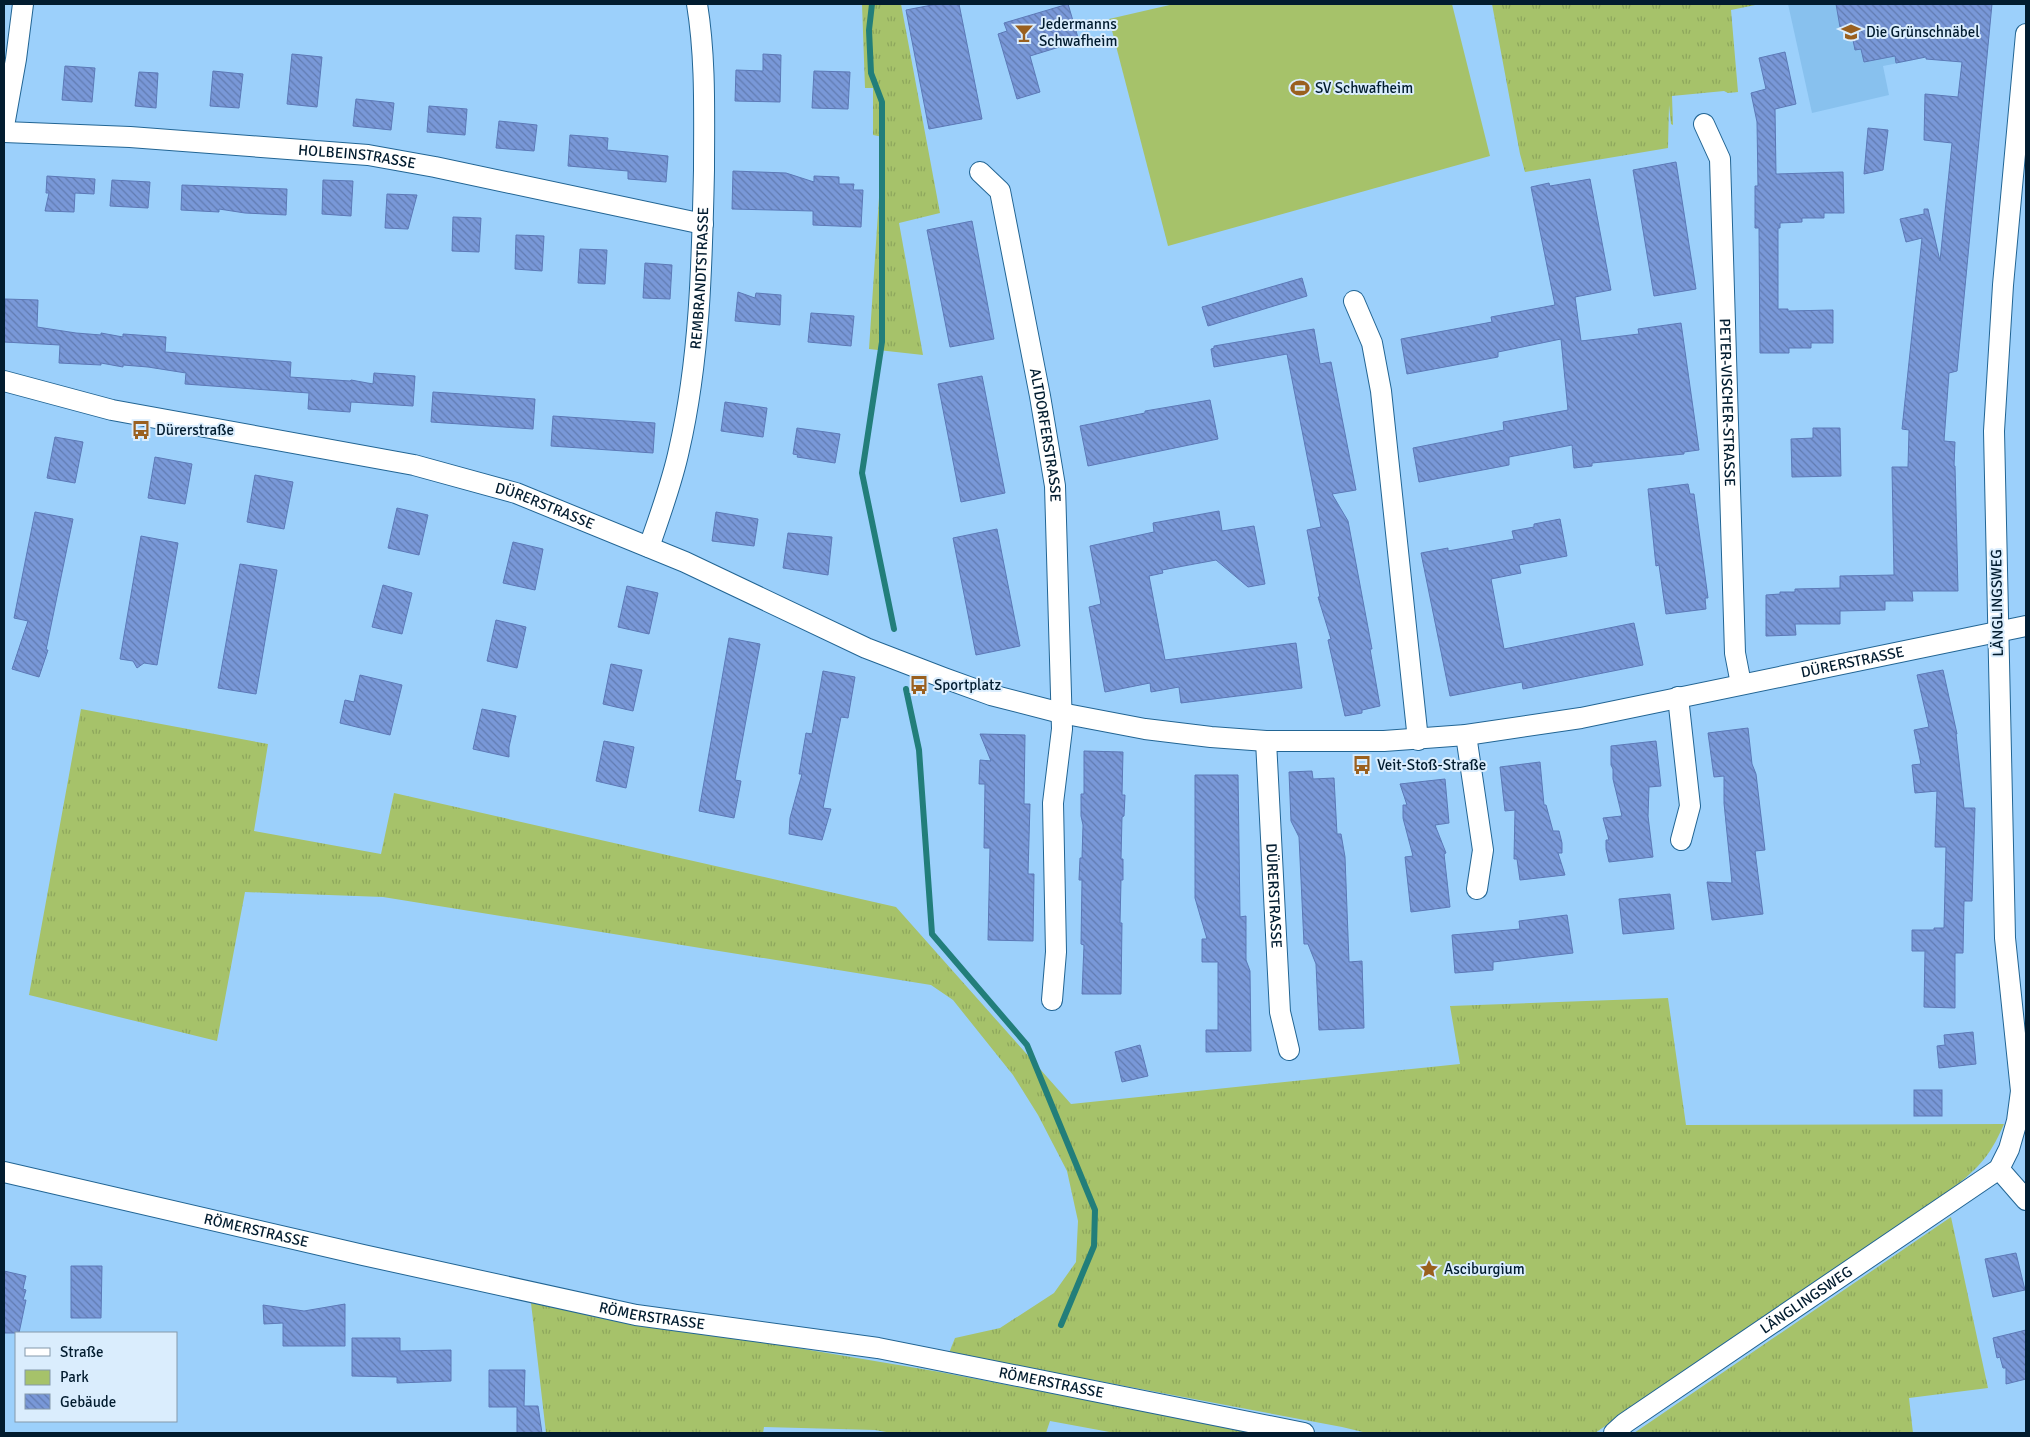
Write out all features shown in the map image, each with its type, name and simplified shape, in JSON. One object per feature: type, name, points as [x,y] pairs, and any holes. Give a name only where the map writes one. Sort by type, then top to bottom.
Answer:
[{"type":"street","points":[[4,126],[16,59],[23,4]]},
{"type":"street","name":"REMBRANDTSTRASSE","points":[[649,547],[674,472],[689,395],[696,339],[703,224],[704,116],[703,59],[697,4]]},
{"type":"street","name":"LÄNGLINGSWEG","points":[[1614,1433],[1999,1169],[2009,1149],[2017,1121],[2021,1091],[2005,938],[1994,431],[2003,285],[2026,34]]},
{"type":"street","name":"PETER-VISCHER-STRASSE","points":[[1704,124],[1720,160],[1735,653],[1741,684]]},
{"type":"street","name":"HOLBEINSTRASSE","points":[[4,132],[130,137],[368,154],[703,224]]},
{"type":"street","name":"ALTDORFERSTRASSE","points":[[980,172],[1000,191],[1051,456],[1055,486],[1061,713]]},
{"type":"street","points":[[1354,301],[1372,344],[1381,391],[1418,740]]},
{"type":"street","name":"DÜRERSTRASSE","points":[[4,381],[112,410],[414,465],[516,493],[694,566],[866,648],[991,695],[1061,713],[1145,729],[1211,737],[1266,741],[1418,740],[1466,735],[1581,718],[2026,626]]},
{"type":"street","points":[[1678,697],[1690,806],[1682,840]]},
{"type":"street","points":[[1052,1000],[1056,952],[1053,803],[1062,729],[1061,713]]},
{"type":"street","points":[[1466,735],[1483,850],[1477,888]]},
{"type":"street","name":"DÜRERSTRASSE","points":[[1266,741],[1280,1012],[1289,1050]]},
{"type":"street","points":[[1999,1169],[2026,1200]]},
{"type":"street","name":"RÖMERSTRASSE","points":[[4,1172],[372,1258],[636,1315],[878,1348],[1304,1433]]},
{"type":"shaded area","name":"Die Grünschnäbel","points":[[1788,4],[1902,4],[1914,60],[1883,66],[1889,95],[1812,113]]},
{"type":"green space","points":[[862,4],[901,4],[940,213],[899,223],[923,355],[869,349],[883,137],[873,135],[873,88],[865,88]]},
{"type":"green space","name":"SV Schwafheim","points":[[1174,4],[1452,4],[1490,156],[1168,246],[1109,19]]},
{"type":"green space","points":[[1492,4],[1760,4],[1731,10],[1738,92],[1728,93],[1724,91],[1672,96],[1673,125],[1671,124],[1669,105],[1668,148],[1525,172]]},
{"type":"green space","points":[[81,709],[268,744],[254,831],[381,854],[394,793],[896,907],[1071,1104],[1460,1064],[1450,1006],[1668,998],[1686,1125],[2004,1124],[1993,1146],[1981,1163],[1947,1193],[1595,1433],[1367,1433],[949,1353],[955,1338],[1000,1328],[1054,1293],[1076,1262],[1078,1221],[1067,1171],[1038,1115],[1013,1075],[953,1000],[931,985],[383,897],[245,892],[217,1041],[29,995]]},
{"type":"green space","points":[[1951,1217],[1988,1388],[1909,1398],[1913,1433],[1634,1433]]},
{"type":"green space","points":[[531,1303],[940,1372],[1259,1433],[1115,1433],[1050,1421],[1046,1433],[892,1433],[875,1430],[764,1427],[763,1433],[546,1433]]},
{"type":"building","points":[[937,4],[959,4],[982,119],[929,129],[906,10]]},
{"type":"building","points":[[1068,4],[1079,41],[1030,56],[1040,92],[1017,99],[998,34],[1007,31],[1004,23]]},
{"type":"building","points":[[1836,4],[1992,4],[1957,371],[1949,373],[1944,441],[1955,442],[1958,591],[1912,591],[1913,601],[1885,601],[1885,610],[1840,611],[1840,624],[1795,624],[1796,635],[1766,636],[1766,595],[1780,594],[1780,592],[1795,592],[1795,589],[1840,588],[1840,576],[1894,575],[1892,467],[1908,467],[1909,430],[1902,429],[1922,238],[1906,242],[1900,219],[1924,214],[1924,209],[1928,209],[1940,261],[1952,143],[1924,140],[1925,94],[1958,97],[1962,62],[1926,59],[1926,57],[1896,63],[1895,56],[1864,62],[1861,49],[1855,50],[1850,25],[1840,27]]},
{"type":"building","points":[[1785,52],[1796,104],[1775,109],[1776,174],[1843,172],[1844,213],[1824,213],[1824,218],[1802,218],[1802,222],[1780,223],[1780,228],[1778,228],[1778,309],[1788,309],[1788,311],[1833,310],[1833,343],[1811,343],[1811,348],[1789,348],[1789,353],[1760,353],[1759,228],[1755,228],[1755,186],[1758,186],[1757,122],[1751,93],[1766,89],[1759,58]]},
{"type":"building","points":[[292,54],[322,57],[317,107],[287,104]]},
{"type":"building","points":[[763,54],[781,55],[780,102],[735,101],[736,70],[763,71]]},
{"type":"building","points":[[65,66],[95,68],[92,102],[62,100]]},
{"type":"building","points":[[213,71],[243,74],[239,108],[210,106]]},
{"type":"building","points":[[814,71],[850,72],[848,109],[812,108]]},
{"type":"building","points":[[139,72],[158,73],[156,108],[135,106]]},
{"type":"building","points":[[356,99],[394,103],[391,130],[353,126]]},
{"type":"building","points":[[429,106],[467,109],[465,135],[427,132]]},
{"type":"building","points":[[499,121],[537,125],[534,151],[496,148]]},
{"type":"building","points":[[1868,128],[1888,130],[1883,170],[1864,174]]},
{"type":"building","points":[[570,135],[608,138],[607,150],[668,156],[666,182],[628,179],[628,171],[568,166]]},
{"type":"building","points":[[1676,162],[1696,289],[1654,296],[1633,170]]},
{"type":"building","points":[[733,171],[786,173],[814,182],[814,176],[839,177],[839,184],[854,184],[853,190],[863,190],[861,227],[813,225],[813,211],[732,209]]},
{"type":"building","points":[[47,176],[95,179],[94,194],[75,193],[74,212],[45,211],[49,193],[46,193]]},
{"type":"building","points":[[1590,179],[1611,290],[1575,297],[1581,341],[1639,334],[1638,329],[1681,323],[1699,450],[1684,452],[1684,454],[1592,463],[1592,466],[1574,468],[1572,445],[1509,457],[1509,465],[1419,482],[1413,448],[1504,430],[1503,422],[1568,410],[1561,339],[1498,352],[1498,357],[1407,374],[1401,339],[1492,322],[1491,317],[1555,305],[1531,187],[1549,183],[1550,186]]},
{"type":"building","points":[[112,180],[150,182],[148,208],[110,206]]},
{"type":"building","points":[[323,180],[353,181],[351,216],[322,214]]},
{"type":"building","points":[[182,185],[287,189],[286,215],[245,213],[219,209],[219,212],[181,210]]},
{"type":"building","points":[[387,194],[417,195],[408,229],[385,228]]},
{"type":"building","points":[[453,217],[481,218],[479,252],[452,251]]},
{"type":"building","points":[[972,221],[994,339],[950,347],[927,230]]},
{"type":"building","points":[[516,235],[544,236],[542,271],[515,269]]},
{"type":"building","points":[[580,249],[607,250],[605,284],[578,283]]},
{"type":"building","points":[[645,263],[672,265],[670,299],[643,298]]},
{"type":"building","points":[[1302,278],[1307,296],[1208,326],[1202,307]]},
{"type":"building","points":[[738,292],[755,298],[756,293],[781,295],[780,325],[735,321]]},
{"type":"building","points":[[5,299],[38,300],[37,327],[123,337],[123,334],[166,337],[165,352],[291,362],[290,377],[351,380],[373,384],[374,373],[415,376],[413,406],[351,402],[350,412],[308,409],[309,393],[185,384],[186,373],[148,367],[123,365],[123,367],[101,363],[101,365],[59,363],[60,345],[4,342]]},
{"type":"building","points":[[811,313],[854,316],[851,346],[808,342]]},
{"type":"building","points":[[1314,329],[1320,364],[1331,362],[1356,490],[1332,494],[1348,521],[1372,649],[1370,649],[1380,706],[1362,710],[1362,713],[1345,716],[1328,640],[1331,639],[1318,597],[1320,597],[1307,530],[1321,527],[1287,354],[1214,367],[1211,349],[1214,346]]},
{"type":"building","points":[[982,376],[1005,493],[961,502],[938,384]]},
{"type":"building","points":[[433,392],[535,399],[533,429],[431,422]]},
{"type":"building","points":[[1210,400],[1218,439],[1088,466],[1080,426],[1145,413],[1145,411]]},
{"type":"building","points":[[725,402],[767,408],[763,437],[721,431]]},
{"type":"building","points":[[553,416],[655,423],[653,453],[551,446]]},
{"type":"building","points":[[797,428],[840,434],[835,463],[797,457],[798,455],[793,454]]},
{"type":"building","points":[[1813,428],[1840,428],[1841,476],[1792,477],[1791,439],[1813,438]]},
{"type":"building","points":[[55,437],[83,442],[75,483],[47,478]]},
{"type":"building","points":[[155,457],[192,464],[185,504],[148,498]]},
{"type":"building","points":[[255,475],[293,482],[284,529],[247,522]]},
{"type":"building","points":[[1688,484],[1690,494],[1694,494],[1708,598],[1705,598],[1706,609],[1666,614],[1659,565],[1656,566],[1648,489]]},
{"type":"building","points":[[397,508],[428,515],[419,555],[388,548]]},
{"type":"building","points":[[1219,511],[1222,531],[1254,526],[1265,584],[1248,587],[1216,560],[1162,570],[1163,573],[1149,576],[1165,660],[1296,643],[1302,688],[1181,703],[1179,687],[1151,692],[1150,683],[1105,692],[1089,607],[1101,604],[1090,546],[1154,532],[1153,523]]},
{"type":"building","points":[[35,512],[73,519],[46,650],[48,650],[39,677],[12,669],[28,621],[14,618]]},
{"type":"building","points":[[716,512],[758,519],[754,546],[712,541]]},
{"type":"building","points":[[1560,519],[1567,556],[1519,565],[1521,573],[1491,579],[1504,649],[1634,623],[1643,665],[1523,689],[1522,682],[1450,696],[1421,553],[1448,548],[1448,551],[1514,539],[1512,531]]},
{"type":"building","points":[[997,529],[1020,646],[976,655],[953,538]]},
{"type":"building","points":[[788,533],[832,537],[828,575],[783,568]]},
{"type":"building","points":[[141,536],[178,543],[157,665],[144,663],[137,668],[133,661],[120,659]]},
{"type":"building","points":[[513,542],[543,549],[535,590],[503,583]]},
{"type":"building","points":[[240,564],[277,570],[256,694],[218,688]]},
{"type":"building","points":[[383,585],[412,593],[402,634],[372,627]]},
{"type":"building","points":[[627,586],[658,593],[649,634],[618,627]]},
{"type":"building","points":[[496,620],[526,627],[517,668],[487,661]]},
{"type":"building","points":[[729,638],[760,644],[735,780],[741,781],[734,818],[699,811]]},
{"type":"building","points":[[611,664],[642,670],[633,711],[603,704]]},
{"type":"building","points":[[1943,670],[1957,734],[1964,808],[1975,808],[1972,901],[1964,901],[1963,953],[1955,953],[1955,1008],[1924,1007],[1925,951],[1912,951],[1912,930],[1944,928],[1946,847],[1935,847],[1937,791],[1915,793],[1912,765],[1921,764],[1914,730],[1929,727],[1917,675]]},
{"type":"building","points":[[823,671],[855,677],[848,718],[841,717],[823,808],[831,809],[822,840],[789,834],[790,818],[802,774],[799,774],[806,733],[812,734]]},
{"type":"building","points":[[360,675],[402,685],[390,735],[340,723],[345,700],[354,702]]},
{"type":"building","points":[[482,709],[516,716],[509,747],[509,757],[473,749]]},
{"type":"building","points":[[1748,728],[1752,764],[1756,774],[1765,850],[1755,851],[1763,914],[1712,920],[1707,882],[1732,883],[1724,803],[1724,776],[1714,777],[1708,733]]},
{"type":"building","points":[[980,734],[1025,735],[1024,804],[1030,804],[1028,874],[1034,874],[1033,941],[988,940],[990,848],[984,848],[985,784],[979,784],[980,760],[991,761]]},
{"type":"building","points":[[604,741],[634,747],[626,788],[596,781]]},
{"type":"building","points":[[1656,741],[1661,786],[1649,787],[1648,816],[1653,857],[1609,862],[1606,840],[1609,840],[1603,818],[1622,816],[1613,779],[1611,746]]},
{"type":"building","points":[[1084,751],[1123,752],[1122,795],[1125,795],[1124,816],[1122,817],[1121,859],[1123,859],[1123,880],[1121,880],[1120,923],[1122,923],[1121,994],[1082,994],[1084,945],[1081,944],[1082,880],[1079,880],[1080,858],[1082,858],[1083,825],[1081,794],[1084,794]]},
{"type":"building","points":[[1540,762],[1544,805],[1546,805],[1553,831],[1559,831],[1562,853],[1558,853],[1565,875],[1520,880],[1517,859],[1514,859],[1515,810],[1505,811],[1500,767]]},
{"type":"building","points":[[1312,771],[1313,779],[1334,778],[1337,834],[1341,834],[1345,857],[1349,962],[1362,961],[1364,1028],[1319,1030],[1316,964],[1308,944],[1304,944],[1299,837],[1291,821],[1289,772]]},
{"type":"building","points":[[1195,775],[1238,775],[1240,917],[1246,916],[1246,960],[1250,971],[1251,1051],[1206,1052],[1206,1030],[1218,1030],[1218,962],[1202,962],[1202,939],[1207,939],[1195,898]]},
{"type":"building","points":[[1445,779],[1449,823],[1435,825],[1446,853],[1444,854],[1450,907],[1411,912],[1405,857],[1413,856],[1403,818],[1403,805],[1407,805],[1400,784]]},
{"type":"building","points":[[1670,894],[1674,929],[1623,934],[1619,899]]},
{"type":"building","points":[[1567,915],[1573,953],[1493,962],[1493,970],[1455,973],[1452,935],[1520,929],[1519,921]]},
{"type":"building","points":[[1973,1032],[1976,1064],[1939,1068],[1937,1046],[1945,1045],[1944,1035]]},
{"type":"building","points":[[1140,1045],[1148,1076],[1122,1082],[1115,1052]]},
{"type":"building","points":[[1914,1090],[1942,1090],[1942,1116],[1914,1116]]},
{"type":"building","points":[[2016,1253],[2025,1290],[1993,1297],[1985,1259]]},
{"type":"building","points":[[71,1266],[102,1266],[101,1318],[71,1318]]},
{"type":"building","points":[[4,1271],[26,1276],[23,1289],[26,1290],[23,1300],[26,1300],[19,1332],[4,1333]]},
{"type":"building","points":[[345,1304],[345,1346],[283,1346],[283,1323],[264,1324],[263,1305],[304,1311]]},
{"type":"building","points":[[2026,1330],[2026,1379],[2006,1384],[2006,1368],[2003,1368],[2000,1357],[1997,1358],[1993,1338]]},
{"type":"building","points":[[352,1338],[400,1338],[400,1351],[451,1350],[451,1381],[397,1383],[397,1377],[352,1376]]},
{"type":"building","points":[[489,1370],[525,1370],[524,1406],[538,1406],[542,1433],[517,1433],[517,1407],[489,1407]]},
{"type":"waterway","points":[[872,4],[869,30],[871,73],[882,102],[882,342],[862,473],[894,629]]},
{"type":"waterway","points":[[906,689],[919,750],[932,934],[1027,1045],[1095,1210],[1094,1246],[1061,1325]]},
{"type":"place","name":"Die Grünschnäbel","points":[[1851,32]]},
{"type":"place","name":"Jedermanns Schwafheim","points":[[1024,33]]},
{"type":"place","name":"SV Schwafheim","points":[[1300,88]]},
{"type":"place","name":"Dürerstraße","points":[[141,430]]},
{"type":"place","name":"Sportplatz","points":[[919,685]]},
{"type":"place","name":"Veit-Stoß-Straße","points":[[1362,765]]},
{"type":"place","name":"Asciburgium","points":[[1429,1269]]}]
